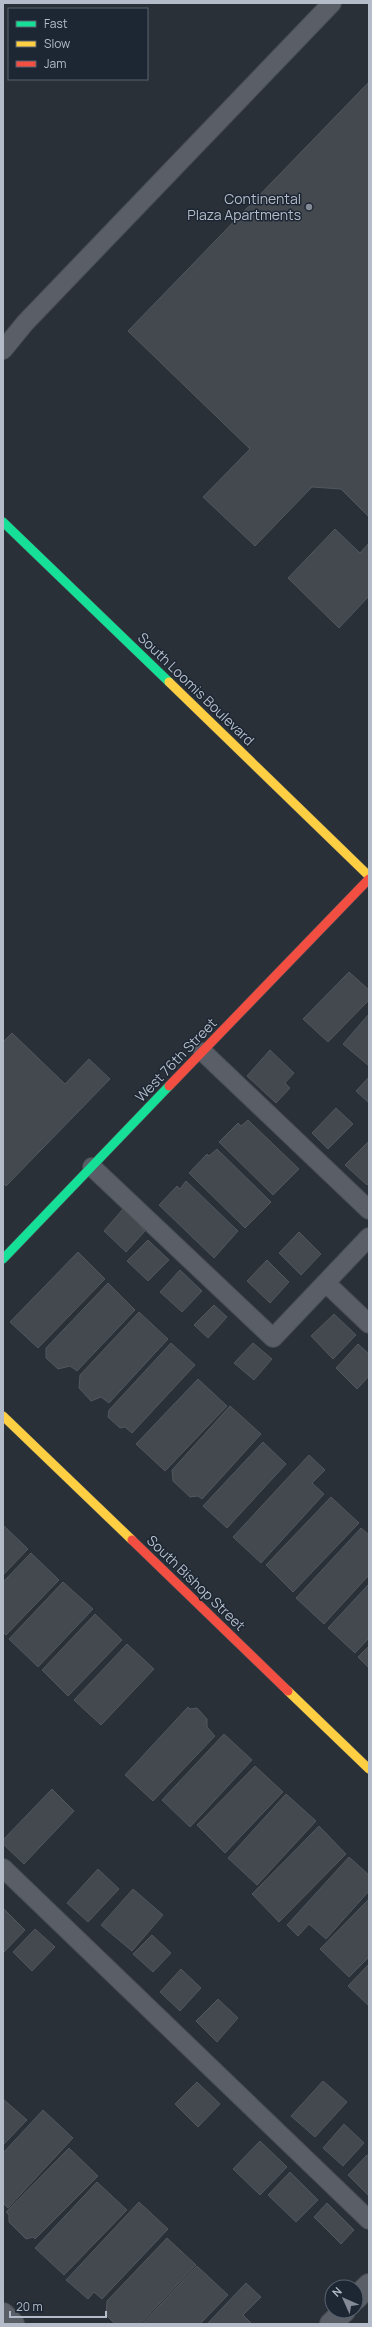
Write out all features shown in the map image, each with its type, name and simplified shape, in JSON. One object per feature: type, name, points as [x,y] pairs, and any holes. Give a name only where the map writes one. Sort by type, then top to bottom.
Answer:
[{"type":"street","name":"South Loomis Boulevard","points":[[3,522],[369,876]]},
{"type":"street","name":"West 76th Street","points":[[3,1259],[369,880]]},
{"type":"street","name":"South Bishop Street","points":[[3,1416],[369,1769]]},
{"type":"street","points":[[3,2314],[13,2324]]},
{"type":"lane","points":[[3,350],[25,323],[332,3]]},
{"type":"lane","points":[[203,1052],[369,1210]]},
{"type":"lane","points":[[92,1167],[273,1338],[369,1238]]},
{"type":"lane","points":[[326,1283],[369,1324]]},
{"type":"lane","points":[[3,1868],[369,2220]]},
{"type":"building","name":"Continental Plaza Apartments","points":[[369,82],[369,517],[341,489],[312,487],[255,546],[203,497],[250,449],[128,331]]},
{"type":"building","points":[[335,529],[360,553],[369,543],[369,596],[339,628],[288,578]]},
{"type":"building","points":[[349,972],[369,990],[369,1000],[328,1042],[303,1019]]},
{"type":"building","points":[[369,1014],[369,1066],[343,1044]]},
{"type":"building","points":[[12,1033],[65,1084],[89,1059],[110,1079],[6,1186],[3,1183],[3,1042]]},
{"type":"building","points":[[270,1050],[294,1073],[285,1083],[290,1088],[276,1103],[247,1076]]},
{"type":"building","points":[[369,1077],[369,1103],[356,1091]]},
{"type":"building","points":[[336,1108],[353,1124],[328,1149],[312,1133]]},
{"type":"building","points":[[248,1120],[299,1169],[273,1195],[219,1142],[238,1123],[241,1126]]},
{"type":"building","points":[[369,1141],[369,1182],[367,1185],[345,1165]]},
{"type":"building","points":[[217,1149],[271,1202],[245,1228],[189,1173],[207,1154],[209,1156]]},
{"type":"building","points":[[186,1181],[238,1231],[214,1258],[159,1205],[177,1186],[180,1189]]},
{"type":"building","points":[[123,1209],[145,1231],[126,1252],[104,1231]]},
{"type":"building","points":[[299,1232],[321,1254],[301,1275],[279,1253]]},
{"type":"building","points":[[148,1240],[169,1260],[148,1281],[127,1261]]},
{"type":"building","points":[[78,1252],[105,1279],[38,1348],[10,1322]]},
{"type":"building","points":[[267,1260],[289,1282],[270,1303],[247,1281]]},
{"type":"building","points":[[180,1270],[202,1291],[182,1312],[160,1292]]},
{"type":"building","points":[[108,1283],[135,1310],[77,1371],[70,1366],[58,1369],[46,1358],[46,1348]]},
{"type":"building","points":[[214,1305],[227,1317],[208,1338],[194,1325]]},
{"type":"building","points":[[139,1312],[168,1339],[109,1403],[101,1397],[91,1401],[79,1388],[80,1375]]},
{"type":"building","points":[[334,1314],[356,1335],[333,1359],[311,1336]]},
{"type":"building","points":[[171,1343],[195,1365],[132,1433],[125,1427],[120,1428],[108,1417],[109,1410]]},
{"type":"building","points":[[253,1343],[272,1359],[254,1380],[234,1363]]},
{"type":"building","points":[[358,1344],[369,1354],[369,1376],[357,1389],[336,1368]]},
{"type":"building","points":[[198,1379],[227,1406],[165,1471],[136,1444]]},
{"type":"building","points":[[230,1406],[261,1434],[202,1499],[198,1496],[190,1497],[173,1481],[172,1470]]},
{"type":"building","points":[[263,1442],[286,1464],[227,1528],[203,1506]]},
{"type":"building","points":[[309,1455],[325,1470],[312,1483],[324,1494],[261,1563],[233,1537]]},
{"type":"building","points":[[331,1497],[359,1523],[293,1592],[266,1565]]},
{"type":"building","points":[[3,1525],[28,1549],[3,1575]]},
{"type":"building","points":[[361,1528],[369,1535],[369,1575],[324,1624],[296,1598]]},
{"type":"building","points":[[31,1553],[59,1580],[6,1635],[3,1632],[3,1582]]},
{"type":"building","points":[[63,1582],[93,1609],[38,1667],[9,1639]]},
{"type":"building","points":[[369,1584],[369,1638],[355,1653],[328,1628]]},
{"type":"building","points":[[95,1614],[122,1640],[68,1696],[42,1670]]},
{"type":"building","points":[[127,1644],[154,1669],[101,1725],[74,1700]]},
{"type":"building","points":[[369,1646],[369,1668],[358,1657]]},
{"type":"building","points":[[188,1707],[190,1709],[197,1708],[207,1719],[207,1727],[215,1736],[153,1801],[125,1775]]},
{"type":"building","points":[[224,1734],[252,1760],[190,1827],[162,1800]]},
{"type":"building","points":[[255,1766],[283,1792],[225,1853],[197,1825]]},
{"type":"building","points":[[52,1789],[74,1811],[24,1864],[3,1844],[3,1840]]},
{"type":"building","points":[[286,1794],[316,1821],[257,1885],[228,1858]]},
{"type":"building","points":[[319,1826],[346,1854],[279,1922],[252,1894]]},
{"type":"building","points":[[349,1857],[369,1875],[369,1891],[326,1939],[309,1924],[298,1936],[287,1925]]},
{"type":"building","points":[[98,1869],[119,1889],[88,1922],[67,1903]]},
{"type":"building","points":[[133,1889],[163,1915],[132,1951],[101,1925]]},
{"type":"building","points":[[369,1899],[369,1957],[349,1977],[320,1949]]},
{"type":"building","points":[[4,1909],[25,1930],[3,1953],[3,1910]]},
{"type":"building","points":[[35,1929],[55,1947],[32,1971],[13,1952]]},
{"type":"building","points":[[152,1935],[171,1953],[153,1972],[133,1954]]},
{"type":"building","points":[[369,1964],[369,2006],[348,1986]]},
{"type":"building","points":[[181,1969],[201,1988],[180,2011],[160,1992]]},
{"type":"building","points":[[218,1999],[238,2018],[217,2042],[196,2021]]},
{"type":"building","points":[[323,2081],[347,2102],[315,2137],[291,2116]]},
{"type":"building","points":[[197,2082],[220,2104],[198,2127],[175,2104]]},
{"type":"building","points":[[3,2099],[27,2120],[3,2145]]},
{"type":"building","points":[[43,2110],[73,2138],[8,2208],[3,2203],[3,2153]]},
{"type":"building","points":[[344,2124],[364,2143],[343,2166],[323,2148]]},
{"type":"building","points":[[260,2141],[287,2167],[260,2195],[233,2169]]},
{"type":"building","points":[[69,2148],[98,2176],[35,2239],[33,2237],[26,2239],[9,2222],[9,2215],[6,2212]]},
{"type":"building","points":[[367,2155],[369,2156],[369,2196],[348,2175]]},
{"type":"building","points":[[290,2172],[318,2200],[296,2222],[268,2195]]},
{"type":"building","points":[[97,2182],[127,2210],[64,2275],[35,2248]]},
{"type":"building","points":[[139,2202],[168,2229],[102,2299],[94,2292],[88,2299],[66,2280]]},
{"type":"building","points":[[327,2203],[354,2230],[341,2244],[314,2217]]},
{"type":"building","points":[[167,2238],[196,2265],[140,2324],[115,2324],[106,2315],[107,2301]]},
{"type":"building","points":[[197,2266],[228,2295],[200,2324],[142,2324]]},
{"type":"building","points":[[246,2283],[261,2297],[243,2315],[252,2324],[207,2324]]},
{"type":"traffic: fast","points":[[3,522],[169,682]]},
{"type":"traffic: fast","points":[[3,1259],[169,1086]]},
{"type":"traffic: slow","points":[[169,682],[369,876]]},
{"type":"traffic: slow","points":[[3,1416],[132,1540]]},
{"type":"traffic: slow","points":[[288,1691],[369,1769]]},
{"type":"traffic: jam","points":[[169,1086],[369,879]]},
{"type":"traffic: jam","points":[[132,1540],[288,1691]]},
{"type":"place","name":"Continental Plaza Apartments","points":[[309,207]]}]
